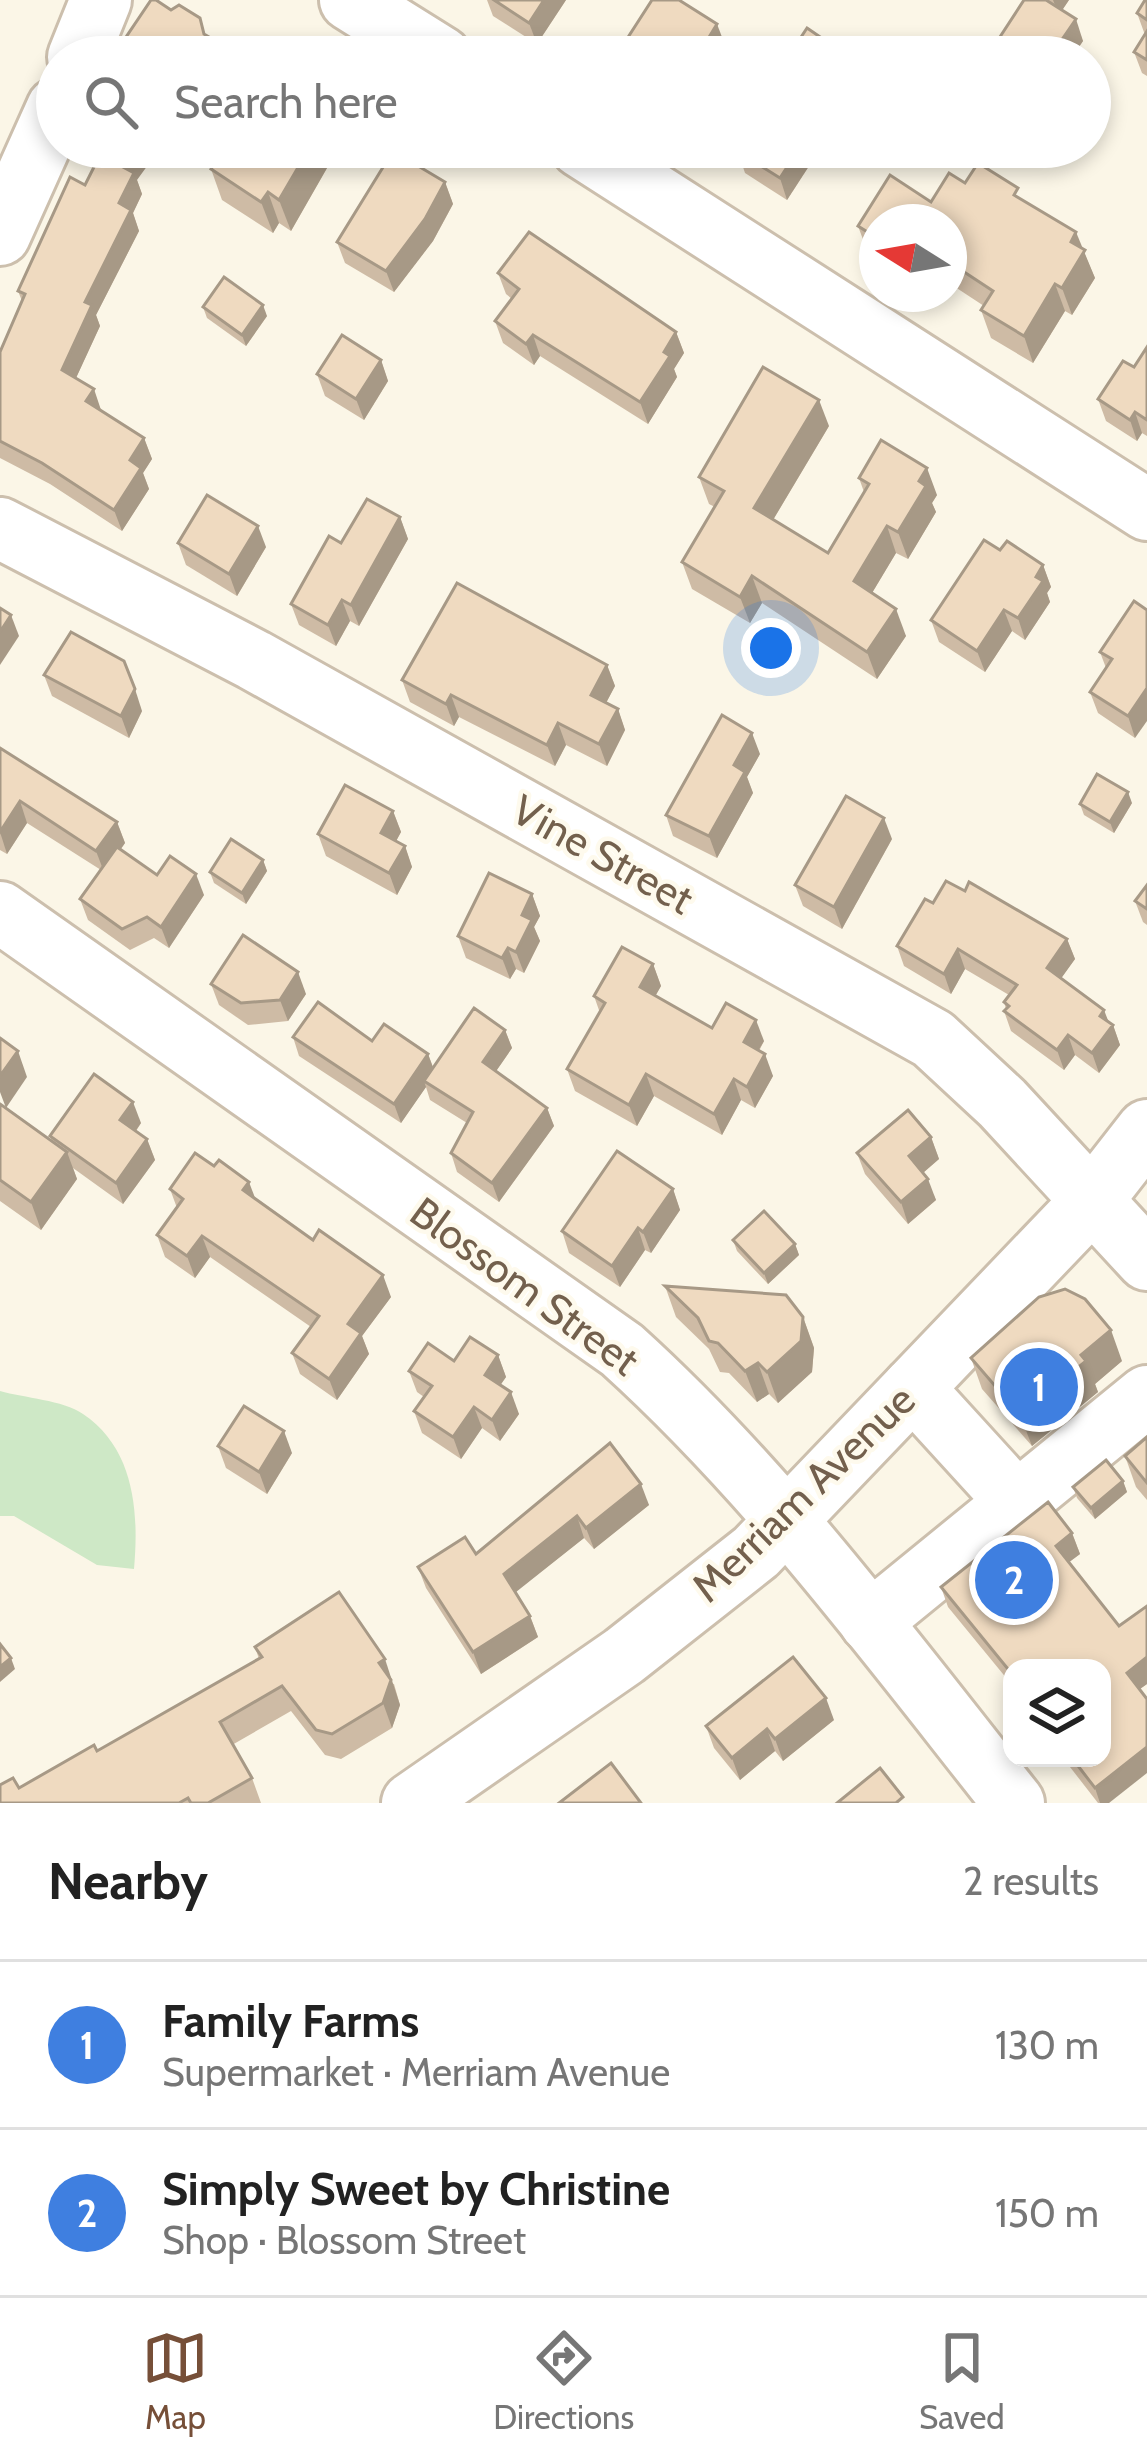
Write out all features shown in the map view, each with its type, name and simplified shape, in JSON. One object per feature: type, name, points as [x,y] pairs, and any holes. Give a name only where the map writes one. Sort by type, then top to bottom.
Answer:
[{"type":"street","points":[[86,36],[101,0]]},
{"type":"street","points":[[350,0],[407,36]]},
{"type":"street","points":[[0,236],[36,155]]},
{"type":"street","points":[[614,168],[1147,510]]},
{"type":"street","name":"Vine Street","points":[[0,528],[254,660],[933,1039],[1002,1103],[1147,1260]]},
{"type":"street","name":"Blossom Street","points":[[0,912],[449,1232],[574,1311],[677,1400],[787,1518],[1014,1803]]},
{"type":"street","name":"Merriam Avenue","points":[[412,1803],[624,1656],[756,1552],[1141,1150]]},
{"type":"street","points":[[913,1388],[1017,1502]]},
{"type":"street","points":[[870,1622],[1147,1396]]},
{"type":"green space","points":[[0,1391],[75,1409],[114,1445],[134,1505],[134,1569],[97,1565],[14,1516],[0,1516]]},
{"type":"building","points":[[151,0],[156,0],[171,10],[179,5],[200,18],[207,36],[127,36]]},
{"type":"building","points":[[494,0],[544,0],[529,23]]},
{"type":"building","points":[[652,0],[679,0],[717,24],[710,36],[629,36]]},
{"type":"building","points":[[1024,0],[1046,0],[1076,19],[1064,36],[1001,36]]},
{"type":"building","points":[[1147,0],[1147,20],[1137,13]]},
{"type":"building","points":[[1147,31],[1147,60],[1134,52]]},
{"type":"building","points":[[94,168],[125,168],[134,173],[119,203],[131,210],[85,302],[92,305],[62,370],[94,389],[86,401],[144,438],[130,460],[141,468],[114,510],[0,441],[0,352],[25,294],[18,291],[70,177],[85,185]]},
{"type":"building","points":[[298,168],[279,200],[268,192],[261,202],[211,169]]},
{"type":"building","points":[[383,168],[422,168],[445,182],[425,219],[386,271],[337,242]]},
{"type":"building","points":[[764,168],[786,168],[780,178]]},
{"type":"building","points":[[975,168],[986,168],[1018,188],[1014,195],[1076,232],[1071,242],[1085,250],[1062,288],[1055,284],[1024,336],[981,310],[993,291],[967,274],[967,204],[872,204],[890,175],[931,202],[949,173],[965,183]]},
{"type":"building","points":[[529,232],[676,332],[664,352],[670,356],[640,402],[533,335],[526,344],[495,321],[519,289],[498,273]]},
{"type":"building","points":[[224,277],[263,305],[242,335],[203,307]]},
{"type":"building","points":[[342,335],[381,360],[356,399],[317,374]]},
{"type":"building","points":[[1147,347],[1147,420],[1135,412],[1130,420],[1098,399],[1123,361],[1134,367]]},
{"type":"building","points":[[763,367],[819,400],[754,508],[828,553],[869,484],[859,478],[881,440],[927,468],[919,481],[926,486],[898,532],[887,526],[854,581],[896,609],[867,652],[752,576],[740,597],[682,562],[724,491],[699,477]]},
{"type":"building","points":[[207,495],[258,526],[229,574],[178,543]]},
{"type":"building","points":[[367,499],[400,517],[351,605],[342,600],[328,625],[291,604],[329,536],[341,543]]},
{"type":"building","points":[[984,540],[1000,550],[1007,541],[1043,565],[1036,577],[1043,581],[1018,618],[1004,610],[977,651],[931,620]]},
{"type":"building","points":[[457,583],[607,665],[591,695],[618,709],[599,744],[558,723],[547,745],[451,695],[446,704],[402,680]]},
{"type":"building","points":[[1134,601],[1147,610],[1147,688],[1128,716],[1090,692],[1112,659],[1100,652]]},
{"type":"building","points":[[0,608],[11,615],[0,632]]},
{"type":"building","points":[[71,632],[124,661],[135,689],[121,716],[44,675]]},
{"type":"building","points":[[722,715],[752,733],[734,765],[745,772],[709,836],[666,815]]},
{"type":"building","points":[[0,748],[117,822],[96,851],[20,801],[0,832]]},
{"type":"building","points":[[1097,774],[1128,792],[1110,822],[1080,804]]},
{"type":"building","points":[[345,785],[393,811],[381,833],[405,846],[389,873],[318,834]]},
{"type":"building","points":[[846,796],[884,818],[834,907],[795,885]]},
{"type":"building","points":[[231,839],[263,860],[242,893],[210,872]]},
{"type":"building","points":[[117,847],[157,875],[170,856],[196,874],[161,927],[147,917],[122,929],[80,899]]},
{"type":"building","points":[[489,873],[532,894],[522,915],[532,920],[516,952],[508,948],[502,958],[458,936]]},
{"type":"building","points":[[946,881],[965,891],[969,882],[1067,939],[1047,968],[1104,1010],[1100,1016],[1113,1025],[1092,1053],[1068,1035],[1057,1050],[1004,1011],[1009,1006],[1004,1002],[1017,985],[958,949],[944,974],[897,946],[925,899],[933,903]]},
{"type":"building","points":[[1147,885],[1147,909],[1135,901]]},
{"type":"building","points":[[243,935],[298,972],[280,1000],[241,1003],[211,984]]},
{"type":"building","points":[[622,947],[653,964],[640,987],[712,1028],[726,1003],[756,1020],[744,1042],[765,1054],[747,1087],[734,1079],[714,1114],[646,1074],[629,1105],[567,1069],[605,1003],[594,996]]},
{"type":"building","points":[[318,1002],[372,1041],[384,1024],[428,1054],[394,1104],[293,1037]]},
{"type":"building","points":[[474,1008],[505,1030],[483,1062],[547,1108],[492,1183],[451,1153],[473,1112],[424,1081]]},
{"type":"building","points":[[0,1038],[18,1051],[0,1076]]},
{"type":"building","points":[[94,1074],[133,1102],[120,1120],[147,1139],[116,1183],[50,1136]]},
{"type":"building","points":[[0,1104],[67,1152],[31,1202],[0,1180]]},
{"type":"building","points":[[908,1110],[931,1137],[909,1156],[928,1179],[901,1202],[857,1153]]},
{"type":"building","points":[[617,1151],[673,1189],[612,1266],[562,1231]]},
{"type":"building","points":[[195,1153],[214,1166],[219,1160],[249,1182],[243,1190],[313,1240],[319,1230],[383,1275],[348,1324],[361,1333],[329,1379],[292,1353],[319,1316],[202,1236],[187,1256],[157,1235],[183,1199],[170,1189]]},
{"type":"building","points":[[764,1211],[795,1244],[764,1273],[733,1240]]},
{"type":"building","points":[[665,1286],[786,1295],[803,1317],[801,1341],[767,1372],[758,1363],[745,1371],[718,1343],[709,1341],[698,1318]]},
{"type":"building","points":[[1065,1289],[1085,1299],[1111,1330],[1081,1355],[1086,1361],[1020,1415],[971,1358],[1039,1297]]},
{"type":"building","points":[[470,1337],[498,1355],[485,1375],[511,1392],[492,1420],[474,1407],[453,1437],[414,1411],[432,1386],[409,1371],[428,1343],[454,1361]]},
{"type":"building","points":[[244,1406],[284,1431],[259,1472],[218,1446]]},
{"type":"building","points":[[1147,1437],[1147,1483],[1125,1456]]},
{"type":"building","points":[[610,1443],[641,1484],[586,1528],[577,1516],[504,1574],[530,1616],[473,1652],[418,1567],[465,1537],[476,1554]]},
{"type":"building","points":[[1106,1460],[1123,1481],[1091,1508],[1073,1487]]},
{"type":"building","points":[[1048,1502],[1072,1533],[1056,1546],[1119,1626],[1147,1606],[1147,1657],[1127,1673],[1147,1699],[1147,1747],[1095,1788],[1079,1767],[1111,1767],[1111,1659],[1003,1659],[1003,1663],[941,1587]]},
{"type":"building","points":[[339,1592],[385,1659],[379,1663],[391,1680],[383,1703],[332,1734],[316,1730],[282,1686],[220,1722],[252,1778],[208,1803],[191,1803],[188,1798],[179,1803],[0,1803],[0,1785],[13,1778],[19,1788],[94,1745],[97,1751],[262,1657],[255,1647]]},
{"type":"building","points":[[0,1644],[11,1658],[0,1667]]},
{"type":"building","points":[[793,1657],[826,1698],[775,1739],[767,1729],[732,1758],[706,1726]]},
{"type":"building","points":[[611,1763],[641,1803],[559,1803]]},
{"type":"building","points":[[880,1768],[903,1797],[896,1803],[837,1803]]},
{"type":"place","name":"Family Farms","points":[[1039,1387]]},
{"type":"place","name":"Simply Sweet by Christine","points":[[1014,1580]]}]
